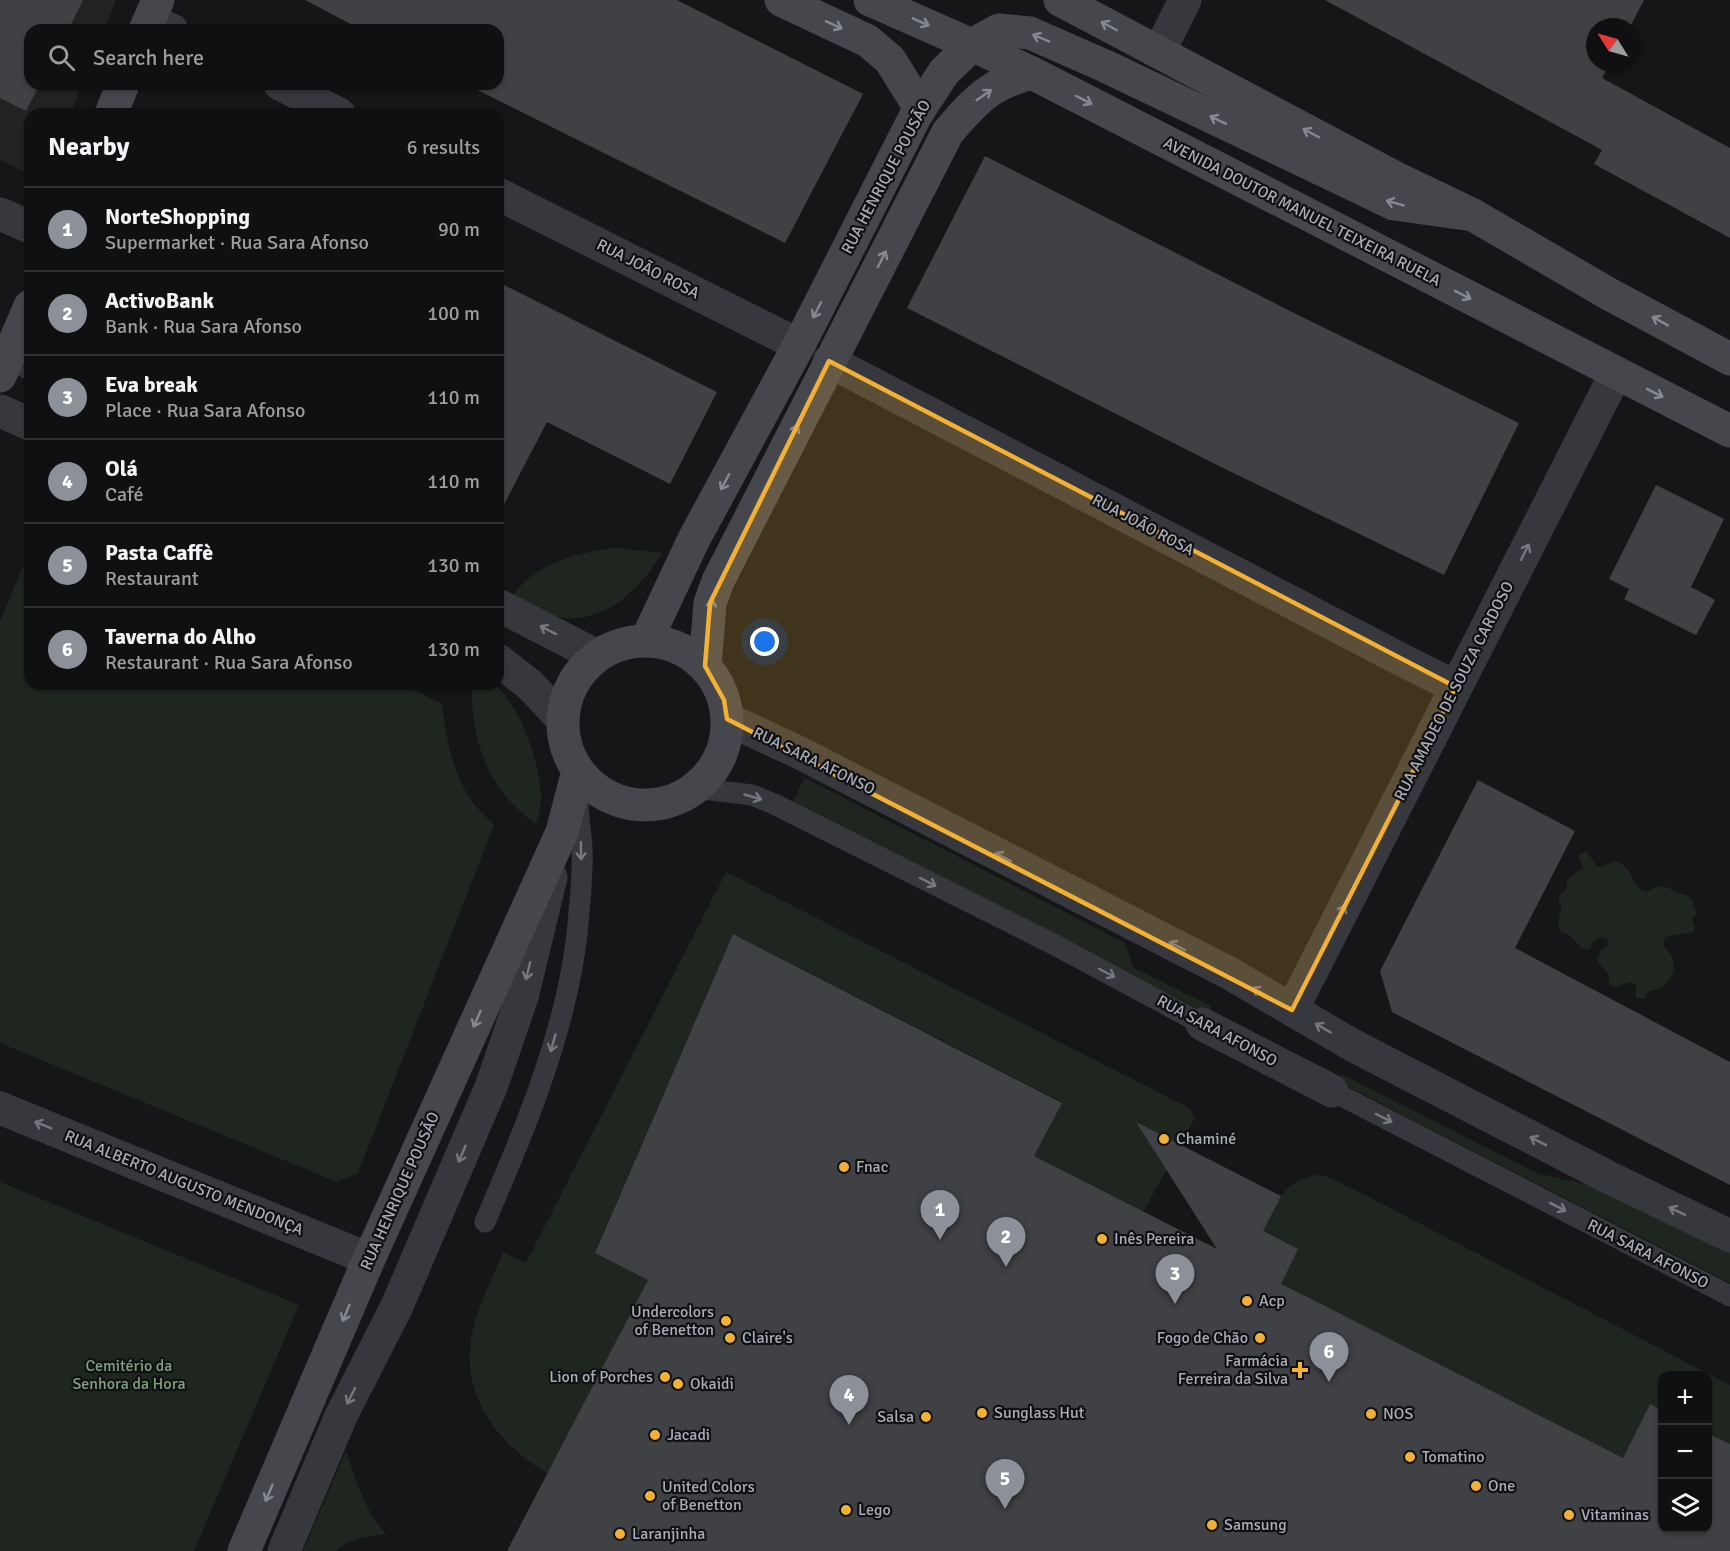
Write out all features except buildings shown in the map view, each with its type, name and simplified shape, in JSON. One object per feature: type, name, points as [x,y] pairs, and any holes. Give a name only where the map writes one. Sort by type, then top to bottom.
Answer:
[{"type":"street","points":[[781,0],[868,41],[890,60],[920,108]]},
{"type":"street","name":"AVENIDA DOUTOR MANUEL TEIXEIRA RUELA","points":[[870,0],[1032,73],[1730,431]]},
{"type":"street","points":[[1060,0],[1400,180],[1473,215],[1609,294],[1730,359]]},
{"type":"street","points":[[1159,52],[1185,0]]},
{"type":"street","name":"RUA HENRIQUE POUSÃO","points":[[646,641],[686,556],[799,345],[920,108],[944,72],[972,45],[999,30],[1030,33],[1105,66],[1394,204],[1473,215]]},
{"type":"street","name":"RUA HENRIQUE POUSÃO","points":[[705,666],[710,603],[718,581],[948,132],[978,98],[1009,79],[1032,73]]},
{"type":"street","points":[[113,108],[121,90]]},
{"type":"street","points":[[292,90],[327,108]]},
{"type":"street","name":"RUA JOÃO ROSA","points":[[504,197],[799,345]]},
{"type":"street","points":[[0,214],[24,224]]},
{"type":"street","points":[[13,364],[24,326]]},
{"type":"street","name":"RUA JOÃO ROSA","points":[[829,361],[1456,687]]},
{"type":"street","name":"RUA AMADEO DE SOUZA CARDOSO","points":[[1292,1010],[1616,373]]},
{"type":"street","points":[[0,411],[24,421]]},
{"type":"street","points":[[504,607],[597,656]]},
{"type":"street","points":[[646,641],[667,644],[688,653],[705,666],[724,700],[727,719],[724,745],[713,769],[696,788],[672,801],[646,806],[620,802],[604,794],[578,771],[566,747],[563,720],[568,696],[579,674],[597,656],[628,643],[646,641]]},
{"type":"street","points":[[504,665],[530,685],[563,720]]},
{"type":"street","name":"RUA SARA AFONSO","points":[[727,719],[800,753],[1208,962],[1365,1052],[1608,1177],[1730,1236]]},
{"type":"street","name":"RUA HENRIQUE POUSÃO","points":[[284,1551],[341,1416],[397,1306],[491,1087],[522,997],[578,771]]},
{"type":"street","name":"RUA HENRIQUE POUSÃO","points":[[244,1551],[369,1259],[562,832]]},
{"type":"street","name":"RUA SARA AFONSO","points":[[1202,1024],[1332,1091]]},
{"type":"street","name":"RUA ALBERTO AUGUSTO MENDONÇA","points":[[0,1108],[369,1259]]},
{"type":"lane","points":[[485,1222],[525,1130],[571,975],[579,914],[582,849],[578,813],[578,771]]},
{"type":"lane","name":"RUA SARA AFONSO","points":[[696,788],[752,795],[774,804],[1055,945],[1202,1024]]},
{"type":"lane","name":"RUA SARA AFONSO","points":[[1332,1091],[1730,1296]]},
{"type":"highlighted area","points":[[829,361],[1456,687],[1292,1010],[727,719],[724,700],[705,666],[710,603]]},
{"type":"shaded area","points":[[0,0],[116,0],[106,24],[24,24],[24,90],[80,90],[72,108],[24,108],[24,172],[0,159]]},
{"type":"green space","points":[[616,548],[662,553],[642,581],[630,593],[601,612],[585,617],[568,618],[550,615],[512,598],[531,576],[544,568],[572,557]]},
{"type":"green space","points":[[24,564],[24,690],[414,690],[442,704],[448,742],[459,778],[474,804],[494,825],[358,1173],[337,1182],[0,1043],[0,621]]},
{"type":"green space","points":[[472,690],[500,690],[520,719],[532,749],[539,779],[541,801],[536,824],[520,812],[495,781],[479,744]]},
{"type":"green space","points":[[805,778],[1125,943],[1134,968],[1211,1006],[1208,1014],[792,802]]},
{"type":"green space","points":[[1587,852],[1597,866],[1601,867],[1614,861],[1622,864],[1641,890],[1647,892],[1655,887],[1663,886],[1688,896],[1697,913],[1692,919],[1694,932],[1665,937],[1663,944],[1673,958],[1674,972],[1667,983],[1661,988],[1648,992],[1645,999],[1636,998],[1636,986],[1630,982],[1618,987],[1610,986],[1607,973],[1597,959],[1601,950],[1610,945],[1607,939],[1600,937],[1593,941],[1590,949],[1585,949],[1570,936],[1561,932],[1558,920],[1562,908],[1559,896],[1567,888],[1569,878],[1583,869],[1579,856]]},
{"type":"green space","points":[[726,872],[1183,1105],[1190,1109],[1195,1118],[1143,1212],[1034,1156],[1062,1102],[733,934],[595,1252],[648,1280],[548,1474],[514,1449],[488,1418],[478,1400],[472,1381],[470,1361],[471,1339],[477,1317],[503,1252],[526,1263]]},
{"type":"green space","points":[[1341,1074],[1539,1174],[1604,1188],[1730,1252],[1730,1283],[1337,1081]]},
{"type":"green space","points":[[1315,1175],[1328,1177],[1703,1371],[1658,1371],[1658,1408],[1650,1404],[1623,1458],[1281,1284],[1263,1231],[1281,1195],[1303,1179]]},
{"type":"green space","name":"Cemitério da Senhora da Hora","points":[[0,1182],[299,1305],[194,1551],[0,1551]]},
{"type":"green space","points":[[1712,1376],[1730,1385],[1730,1445],[1712,1435]]},
{"type":"green space","points":[[346,1451],[367,1506],[386,1534],[364,1537],[346,1543],[335,1551],[303,1551]]},
{"type":"place","name":"Chaminé","points":[[1164,1139]]},
{"type":"place","name":"Fnac","points":[[844,1167]]},
{"type":"place","name":"Inês Pereira","points":[[1102,1239]]},
{"type":"place","name":"NorteShopping","points":[[940,1240]]},
{"type":"place","name":"ActivoBank","points":[[1006,1267]]},
{"type":"place","name":"Acp","points":[[1247,1301]]},
{"type":"place","name":"Eva break","points":[[1175,1304]]},
{"type":"place","name":"Undercolors of Benetton","points":[[726,1321]]},
{"type":"place","name":"Claire's","points":[[730,1338]]},
{"type":"place","name":"Fogo de Chão","points":[[1260,1338]]},
{"type":"place","name":"Farmácia Ferreira da Silva","points":[[1300,1370]]},
{"type":"place","name":"Lion of Porches","points":[[665,1377]]},
{"type":"place","name":"Taverna do Alho","points":[[1329,1382]]},
{"type":"place","name":"Okaidi","points":[[678,1384]]},
{"type":"place","name":"Sunglass Hut","points":[[982,1413]]},
{"type":"place","name":"NOS","points":[[1371,1414]]},
{"type":"place","name":"Salsa","points":[[926,1417]]},
{"type":"place","name":"Olá","points":[[849,1425]]},
{"type":"place","name":"Jacadi","points":[[655,1435]]},
{"type":"place","name":"Tomatino","points":[[1410,1457]]},
{"type":"place","name":"One","points":[[1476,1486]]},
{"type":"place","name":"United Colors of Benetton","points":[[650,1496]]},
{"type":"place","name":"Pasta Caffè","points":[[1005,1509]]},
{"type":"place","name":"Lego","points":[[846,1510]]},
{"type":"place","name":"Vitaminas","points":[[1569,1515]]},
{"type":"place","name":"Samsung","points":[[1212,1525]]},
{"type":"place","name":"Laranjinha","points":[[620,1534]]}]
